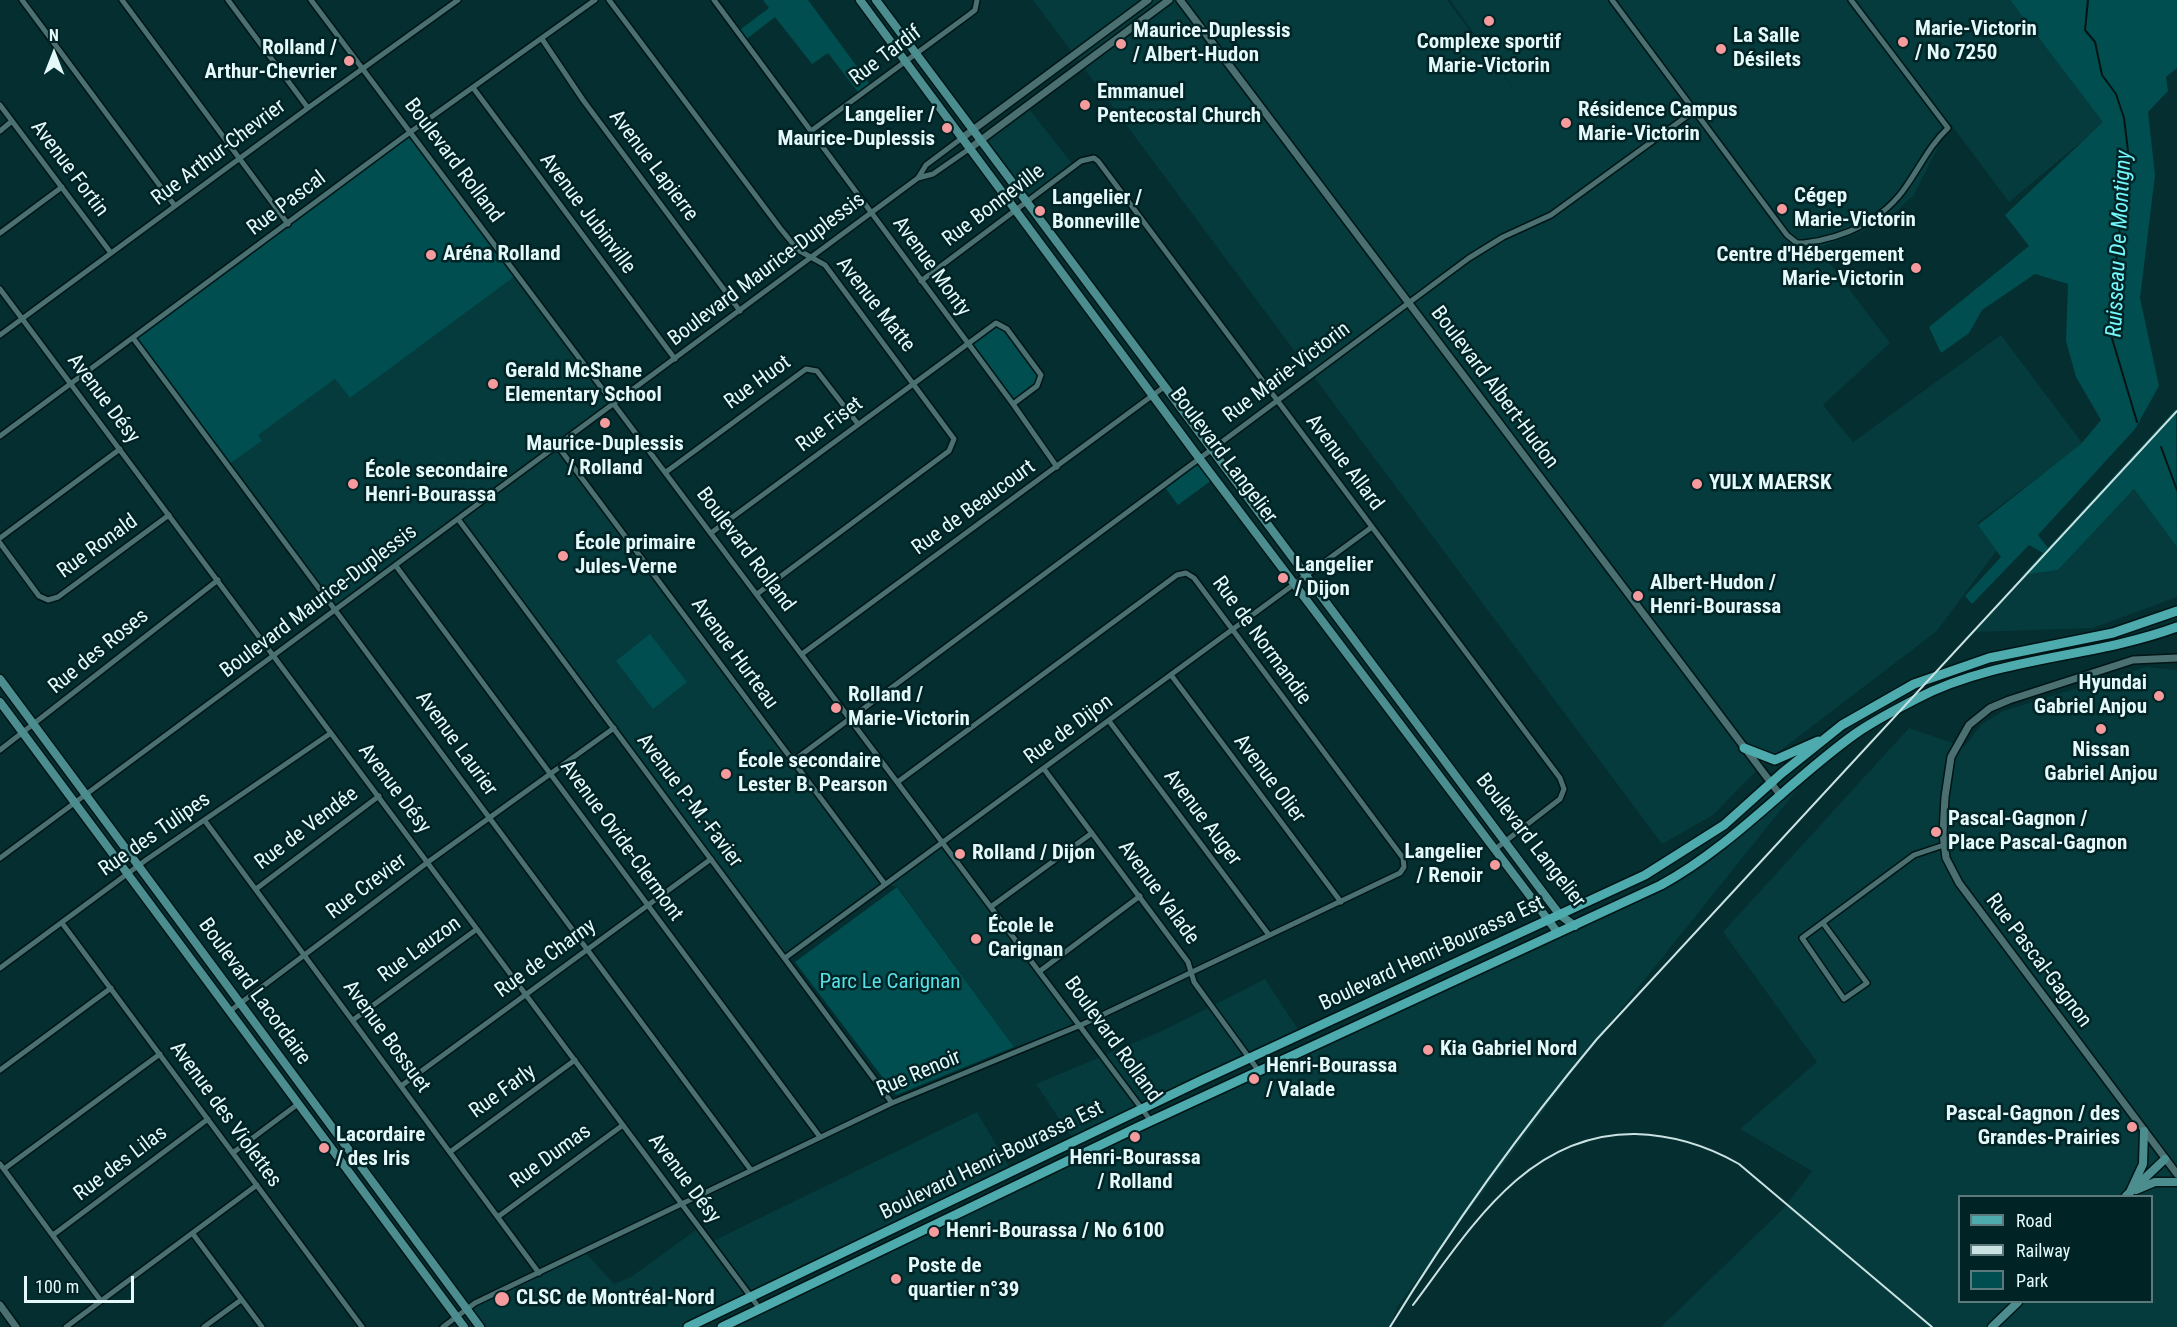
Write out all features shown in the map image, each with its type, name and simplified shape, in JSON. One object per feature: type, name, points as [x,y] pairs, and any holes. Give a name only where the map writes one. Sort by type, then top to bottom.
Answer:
[{"type":"main road","name":"Boulevard Langelier","points":[[860,0],[1200,458],[1558,933]]},
{"type":"main road","name":"Boulevard Langelier","points":[[876,0],[1560,915],[1575,926]]},
{"type":"main road","name":"Boulevard Henri-Bourassa Est","points":[[688,1327],[1249,1058],[1618,889],[1677,858],[1732,819],[1823,740],[1865,710],[1936,675],[1989,658],[2113,633],[2177,611]]},
{"type":"main road","name":"Boulevard Henri-Bourassa Est","points":[[722,1327],[1258,1070],[1648,892],[1686,871],[1722,846],[1856,734],[1921,696],[1974,677],[2102,650],[2177,627]]},
{"type":"main road","name":"Boulevard Lacordaire","points":[[0,679],[480,1327]]},
{"type":"main road","name":"Boulevard Lacordaire","points":[[0,702],[464,1327]]},
{"type":"main road","points":[[1744,748],[1775,760],[1823,740]]},
{"type":"main road","points":[[2128,1195],[2143,1164],[2144,1131]]},
{"type":"main road","points":[[2128,1195],[2165,1159]]},
{"type":"main road","points":[[2128,1195],[2150,1183],[2177,1182]]},
{"type":"main road","points":[[1992,1327],[2017,1303]]},
{"type":"street","points":[[22,0],[175,206]]},
{"type":"street","points":[[122,0],[288,224]]},
{"type":"street","points":[[228,0],[308,108]]},
{"type":"street","name":"Rue Arthur-Chevrier","points":[[0,335],[240,157],[458,0]]},
{"type":"street","name":"Rue Pascal","points":[[0,436],[402,138],[474,89],[595,0]]},
{"type":"street","name":"Avenue Matte","points":[[609,0],[780,228],[798,250],[825,265],[953,435],[953,447],[757,594]]},
{"type":"street","name":"Avenue Monty","points":[[714,0],[1013,404],[1057,467]]},
{"type":"street","name":"Boulevard Maurice-Duplessis","points":[[0,858],[918,178],[926,165],[1148,0]]},
{"type":"street","name":"Boulevard Maurice-Duplessis","points":[[918,178],[933,174],[969,149],[1169,0]]},
{"type":"street","name":"Boulevard Albert-Hudon","points":[[1180,0],[1781,796]]},
{"type":"street","points":[[1612,0],[1787,235],[1797,243],[1816,241],[1858,228],[1881,213],[1900,195],[1934,140],[1948,128],[1851,0]]},
{"type":"street","name":"Boulevard Rolland","points":[[315,1],[363,70],[899,781],[1151,1121]]},
{"type":"street","name":"Rue Tardif","points":[[811,131],[975,10],[978,2]]},
{"type":"street","name":"Avenue Lapierre","points":[[542,39],[583,100],[740,311]]},
{"type":"street","name":"Avenue Jubinville","points":[[474,89],[675,359]]},
{"type":"street","name":"Avenue Fortin","points":[[0,105],[111,253]]},
{"type":"street","name":"Rue Marie-Victorin","points":[[793,761],[1494,241],[1551,215],[1694,111]]},
{"type":"street","points":[[0,131],[12,122]]},
{"type":"street","name":"Rue Bonneville","points":[[921,281],[1088,158]]},
{"type":"street","name":"Avenue Allard","points":[[1088,158],[1098,162],[1560,778],[1563,795],[1505,842]]},
{"type":"street","points":[[0,233],[62,187]]},
{"type":"street","name":"Avenue Désy","points":[[0,289],[760,1309]]},
{"type":"street","name":"Rue Fiset","points":[[711,533],[996,323],[1007,329],[1041,375],[1037,387],[1013,404]]},
{"type":"street","name":"Avenue Laurier","points":[[134,338],[751,1170]]},
{"type":"street","name":"Rue Huot","points":[[666,472],[806,369],[817,371],[858,424]]},
{"type":"street","name":"Rue de Beaucourt","points":[[802,654],[1164,387]]},
{"type":"street","name":"Avenue Hurteau","points":[[557,445],[884,884]]},
{"type":"street","points":[[0,538],[120,449]]},
{"type":"street","name":"Rue Ronald","points":[[0,543],[39,596],[48,600],[58,597],[169,515]]},
{"type":"street","name":"Avenue P.-M.-Favier","points":[[458,519],[892,1103]]},
{"type":"street","name":"Rue de Dijon","points":[[785,958],[1372,527]]},
{"type":"street","name":"Avenue Ovide-Clermont","points":[[396,566],[819,1137]]},
{"type":"street","name":"Rue de Normandie","points":[[899,781],[1181,573],[1194,578],[1403,858],[1404,867],[1400,873]]},
{"type":"street","name":"Rue des Roses","points":[[0,750],[110,661],[218,580]]},
{"type":"street","name":"Rue Pascal-Gagnon","points":[[2177,658],[2133,660],[2008,700],[1978,716],[1956,745],[1946,783],[1944,845],[1947,861],[1959,883],[2177,1174]]},
{"type":"street","name":"Avenue Olier","points":[[1171,675],[1341,902]]},
{"type":"street","name":"Avenue Auger","points":[[1109,721],[1269,935]]},
{"type":"street","name":"Rue Crevier","points":[[230,1011],[428,862],[614,728]]},
{"type":"street","name":"Rue des Tulipes","points":[[0,968],[138,865],[332,733]]},
{"type":"street","name":"Avenue Valade","points":[[1044,769],[1188,962],[1194,982],[1258,1070]]},
{"type":"street","name":"Rue de Vendée","points":[[256,889],[379,796]]},
{"type":"street","name":"Avenue Bossuet","points":[[205,821],[539,1273]]},
{"type":"street","points":[[992,906],[1092,833]]},
{"type":"street","points":[[1494,850],[1505,842]]},
{"type":"street","points":[[1823,923],[1867,983],[1844,999],[1802,938],[1914,855],[1944,845]]},
{"type":"street","name":"Rue de Charny","points":[[401,1086],[711,859]]},
{"type":"street","name":"Rue Renoir","points":[[443,1327],[466,1310],[539,1273],[819,1137],[892,1103],[1081,1025],[1400,873]]},
{"type":"street","points":[[1040,971],[1140,896]]},
{"type":"street","name":"Avenue des Violettes","points":[[62,923],[362,1327]]},
{"type":"street","name":"Rue Lauzon","points":[[353,1020],[477,929]]},
{"type":"street","points":[[0,1070],[111,988]]},
{"type":"street","points":[[101,1301],[2,1167],[160,1054]]},
{"type":"street","name":"Rue Farly","points":[[450,1152],[575,1060]]},
{"type":"street","points":[[234,1152],[298,1104]]},
{"type":"street","name":"Rue des Lilas","points":[[53,1235],[208,1119]]},
{"type":"street","name":"Rue Dumas","points":[[499,1216],[623,1125]]},
{"type":"street","points":[[66,1327],[257,1185]]},
{"type":"street","points":[[193,1234],[262,1327]]},
{"type":"street","points":[[204,1327],[241,1300]]},
{"type":"street","points":[[0,1305],[16,1327]]},
{"type":"shaded area","points":[[1033,0],[1447,0],[1519,96],[1450,0],[2010,0],[2105,122],[2009,202],[1950,123],[1914,195],[1884,223],[1818,248],[1890,343],[1823,405],[1853,442],[2001,335],[2083,444],[1977,523],[1997,550],[1937,631],[1764,763],[1713,815],[1662,844]]},
{"type":"shaded area","points":[[1025,104],[1074,166],[1026,203],[980,140]]},
{"type":"shaded area","points":[[518,274],[614,404],[557,445],[884,883],[944,843],[1081,1025],[1014,1047],[898,887],[885,884],[785,958],[458,520],[336,609],[228,465],[262,441],[257,435],[335,379],[350,398]]},
{"type":"shaded area","points":[[2134,489],[2177,547],[2177,597],[2093,628],[1975,632],[2023,575],[2058,570]]},
{"type":"shaded area","points":[[2146,667],[2177,670],[2177,1327],[1661,1327],[1783,1209],[1812,1171],[1740,1129],[1817,1062],[1723,932],[1909,728],[1964,747],[1982,724],[2003,711]]},
{"type":"shaded area","points":[[1816,766],[1597,1039],[1397,1307],[1390,1327],[722,1327],[1698,862]]},
{"type":"shaded area","points":[[1265,979],[1301,1034],[1074,1141],[1036,1084],[1162,1031]]},
{"type":"shaded area","points":[[977,1112],[1012,1172],[688,1327],[480,1327],[466,1310],[584,1251],[614,1284],[631,1277],[700,1227],[711,1242]]},
{"type":"green space","points":[[763,0],[808,0],[872,87],[861,96],[828,53],[812,64],[775,17],[744,41],[737,32],[769,8]]},
{"type":"green space","points":[[2010,0],[2177,0],[2177,68],[2166,77],[2168,91],[2148,112],[2155,175],[2140,298],[2159,386],[2135,429],[2038,535],[2048,548],[2176,409],[2177,547],[2134,489],[2058,570],[2023,575],[2043,553],[2029,545],[1972,604],[1965,596],[2001,557],[1978,525],[2081,444],[2101,420],[2076,377],[2066,341],[2068,284],[2035,274],[1982,310],[1969,333],[1941,353],[1929,327],[2029,246],[2005,215],[2103,122]]},
{"type":"green space","points":[[412,133],[518,274],[350,398],[335,379],[258,435],[262,441],[228,465],[133,338]]},
{"type":"green space","points":[[1000,323],[1039,371],[1041,380],[1013,404],[967,343]]},
{"type":"green space","points":[[1200,458],[1216,477],[1178,505],[1164,486]]},
{"type":"green space","points":[[650,634],[687,682],[653,709],[616,661]]},
{"type":"green space","name":"Parc Le Carignan","points":[[897,887],[1014,1047],[896,1095],[795,962]]},
{"type":"waterway","name":"Ruisseau De Montigny","points":[[2088,0],[2085,30],[2095,42],[2102,75],[2116,94],[2124,118],[2128,151],[2112,300],[2111,335],[2137,422]]},
{"type":"waterway","name":"Ruisseau De Montigny","points":[[2161,447],[2177,490]]},
{"type":"railway","points":[[1390,1327],[1488,1179],[1597,1039],[2177,411]]},
{"type":"railway","points":[[1413,1305],[1480,1217],[1532,1168],[1563,1150],[1597,1138],[1635,1134],[1663,1136],[1689,1142],[1714,1151],[1739,1164],[1932,1327]]},
{"type":"place","name":"Complexe sportif Marie-Victorin","points":[[1489,21]]},
{"type":"place","name":"Marie-Victorin / No 7250","points":[[1903,42]]},
{"type":"place","name":"Maurice-Duplessis / Albert-Hudon","points":[[1121,44]]},
{"type":"place","name":"La Salle Désilets","points":[[1721,49]]},
{"type":"place","name":"Rolland / Arthur-Chevrier","points":[[349,61]]},
{"type":"place","name":"Emmanuel Pentecostal Church","points":[[1085,105]]},
{"type":"place","name":"Résidence Campus Marie-Victorin","points":[[1566,123]]},
{"type":"place","name":"Langelier / Maurice-Duplessis","points":[[947,128]]},
{"type":"place","name":"Cégep Marie-Victorin","points":[[1782,209]]},
{"type":"place","name":"Langelier / Bonneville","points":[[1040,211]]},
{"type":"place","name":"Aréna Rolland","points":[[431,255]]},
{"type":"place","name":"Centre d'Hébergement Marie-Victorin","points":[[1916,268]]},
{"type":"place","name":"Gerald McShane Elementary School","points":[[493,384]]},
{"type":"place","name":"Maurice-Duplessis / Rolland","points":[[605,423]]},
{"type":"place","name":"École secondaire Henri-Bourassa","points":[[353,484]]},
{"type":"place","name":"YULX MAERSK","points":[[1697,484]]},
{"type":"place","name":"École primaire Jules-Verne","points":[[563,556]]},
{"type":"place","name":"Langelier / Dijon","points":[[1283,578]]},
{"type":"place","name":"Albert-Hudon / Henri-Bourassa","points":[[1638,596]]},
{"type":"place","name":"Hyundai Gabriel Anjou","points":[[2159,696]]},
{"type":"place","name":"Rolland / Marie-Victorin","points":[[836,708]]},
{"type":"place","name":"Nissan Gabriel Anjou","points":[[2101,729]]},
{"type":"place","name":"École secondaire Lester B. Pearson","points":[[726,774]]},
{"type":"place","name":"Pascal-Gagnon / Place Pascal-Gagnon","points":[[1936,832]]},
{"type":"place","name":"Rolland / Dijon","points":[[960,854]]},
{"type":"place","name":"Langelier / Renoir","points":[[1495,865]]},
{"type":"place","name":"École le Carignan","points":[[976,939]]},
{"type":"place","name":"Kia Gabriel Nord","points":[[1428,1050]]},
{"type":"place","name":"Henri-Bourassa / Valade","points":[[1254,1079]]},
{"type":"place","name":"Pascal-Gagnon / des Grandes-Prairies","points":[[2132,1127]]},
{"type":"place","name":"Henri-Bourassa / Rolland","points":[[1135,1137]]},
{"type":"place","name":"Lacordaire / des Iris","points":[[324,1148]]},
{"type":"place","name":"Henri-Bourassa / No 6100","points":[[934,1232]]},
{"type":"place","name":"Poste de quartier n°39","points":[[896,1279]]},
{"type":"place","name":"CLSC de Montréal-Nord","points":[[502,1299]]}]
